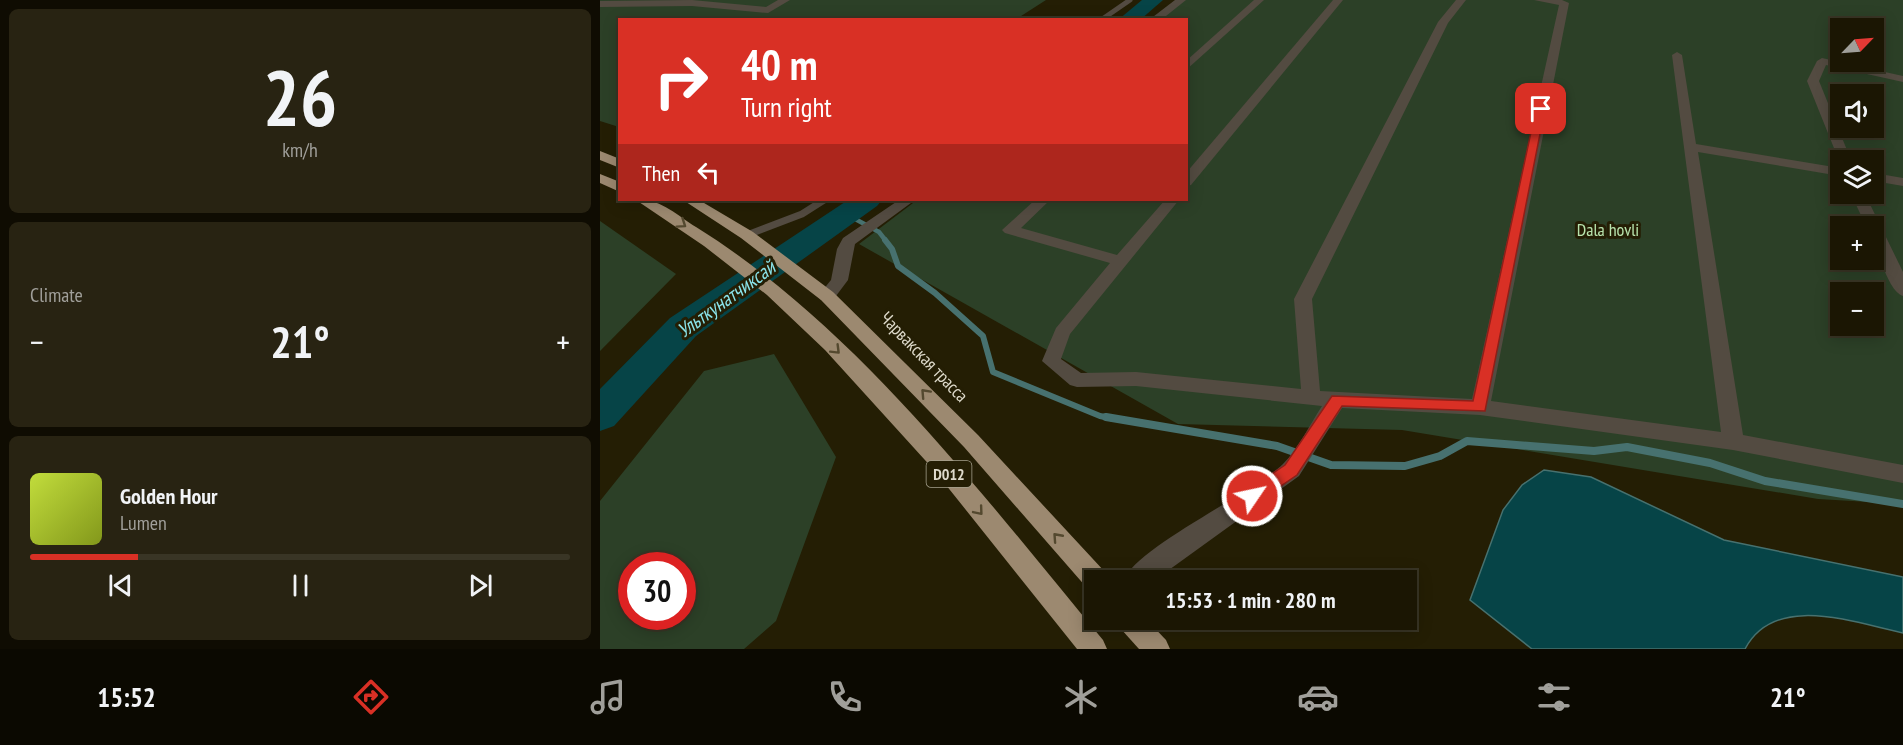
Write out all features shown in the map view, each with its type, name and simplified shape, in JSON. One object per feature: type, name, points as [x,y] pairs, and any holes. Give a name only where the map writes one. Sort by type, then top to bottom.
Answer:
[{"type":"highway","points":[[600,155],[618,163]]},
{"type":"highway","points":[[600,178],[618,187]]},
{"type":"highway","name":"D012","points":[[645,201],[720,250],[795,308],[898,416],[1094,649]]},
{"type":"highway","name":"Чарвакская трасса","points":[[692,201],[747,236],[824,293],[930,399],[1087,570]]},
{"type":"highway","points":[[1139,630],[1157,649]]},
{"type":"street","points":[[605,2],[695,2],[768,10],[785,0]]},
{"type":"street","points":[[1157,18],[1181,0]]},
{"type":"street","points":[[1188,65],[1259,0]]},
{"type":"street","points":[[1188,180],[1338,0]]},
{"type":"street","points":[[1311,396],[1303,298],[1443,22],[1461,0]]},
{"type":"street","points":[[1480,407],[1564,3],[1539,0]]},
{"type":"street","points":[[1677,55],[1733,442]]},
{"type":"street","points":[[1840,150],[1813,81],[1821,61],[1903,79]]},
{"type":"street","points":[[1690,147],[1830,170]]},
{"type":"street","points":[[1884,179],[1903,182]]},
{"type":"street","points":[[824,293],[842,280],[844,250],[849,241],[907,201]]},
{"type":"street","points":[[1041,201],[1010,230],[1121,261]]},
{"type":"street","points":[[1171,201],[1062,332],[1051,361],[1077,380],[1136,379],[1337,400],[1480,407],[1733,442],[1903,474]]},
{"type":"street","points":[[1863,204],[1903,290]]},
{"type":"street","points":[[1149,570],[1291,470],[1337,400]]},
{"type":"lane","points":[[1104,18],[1130,0]]},
{"type":"lane","points":[[747,236],[802,214],[822,201]]},
{"type":"green space","points":[[600,0],[1046,0],[1018,18],[618,18],[618,127],[600,121]]},
{"type":"green space","name":"Dala hovli","points":[[1176,0],[1903,0],[1903,504],[1818,499],[1402,430],[1178,424],[859,244],[916,201],[1188,201],[1188,18],[1152,18]]},
{"type":"green space","points":[[600,221],[676,274],[600,351]]},
{"type":"green space","points":[[774,354],[836,457],[776,621],[744,649],[600,649],[600,501],[704,371]]},
{"type":"water","points":[[1544,470],[1591,477],[1724,540],[1903,577],[1903,633],[1840,619],[1796,616],[1776,621],[1758,632],[1745,649],[1532,649],[1470,600],[1503,510],[1522,485]]},
{"type":"waterway","name":"Ульткунатчиксай","points":[[1130,18],[1154,0]]},
{"type":"waterway","name":"Ульткунатчиксай","points":[[600,415],[683,327],[866,201]]},
{"type":"waterway","points":[[846,214],[879,232],[886,241]]},
{"type":"waterway","points":[[885,240],[892,249],[898,266],[935,293],[983,336],[993,372],[1100,416],[1115,419]]},
{"type":"waterway","points":[[1106,417],[1277,446],[1331,465],[1405,466],[1440,456],[1467,441],[1594,451],[1627,447],[1710,463],[1765,481],[1903,504]]},
{"type":"route","points":[[1252,496],[1291,470],[1337,400],[1480,407],[1541,109]]}]
